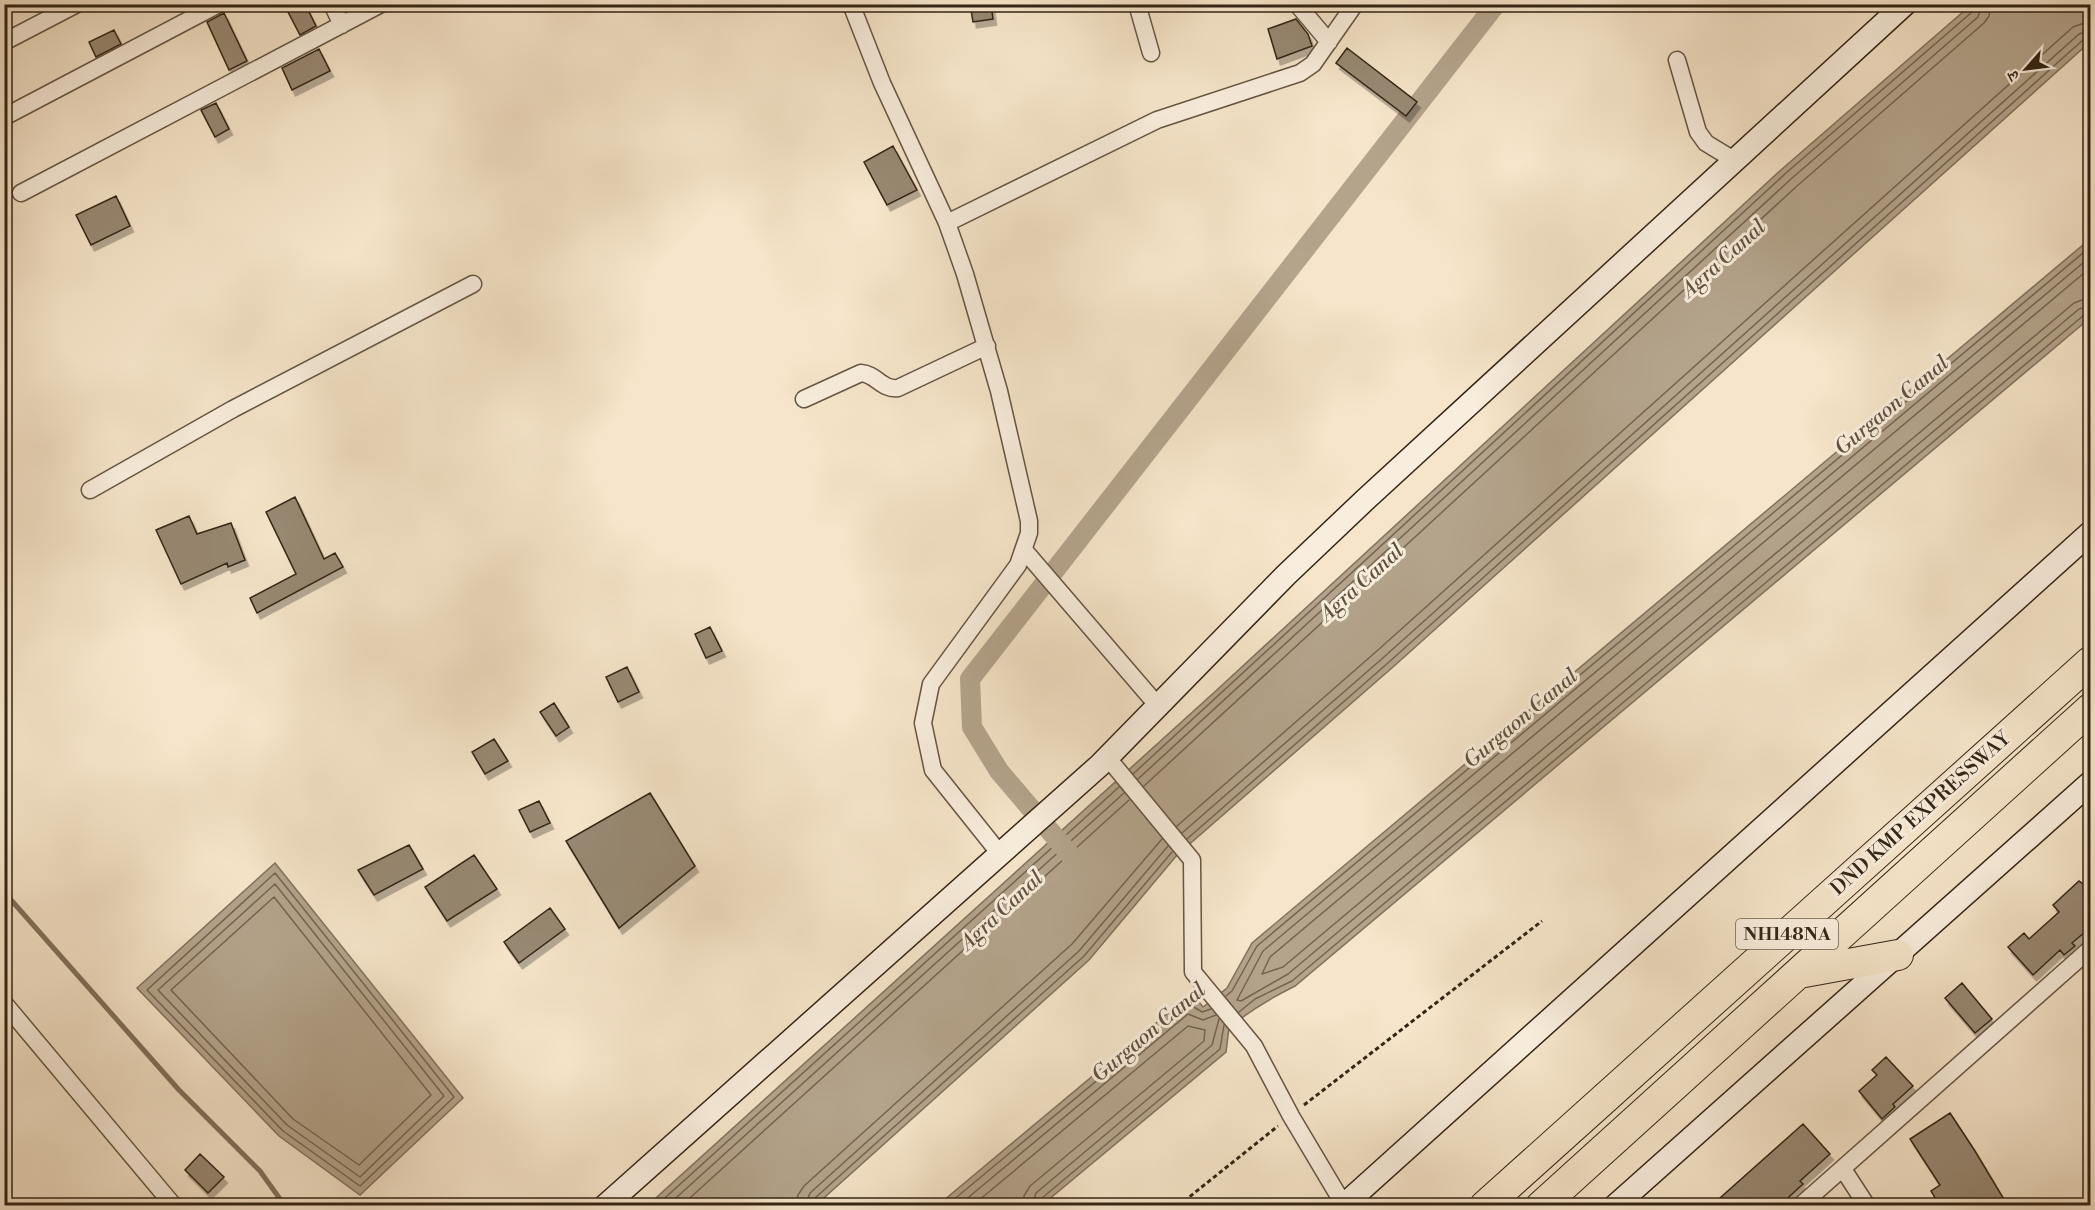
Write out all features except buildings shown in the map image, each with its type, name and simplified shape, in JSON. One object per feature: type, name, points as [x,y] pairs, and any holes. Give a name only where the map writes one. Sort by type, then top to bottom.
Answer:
[{"type":"highway","name":"DND KMP EXPRESSWAY","points":[[1485,1206],[2091,662]]},
{"type":"highway","name":"DND KMP EXPRESSWAY","points":[[1541,1206],[2091,709]]},
{"type":"highway","points":[[1799,973],[1898,955]]},
{"type":"street","points":[[4,42],[77,4]]},
{"type":"street","points":[[4,117],[219,4]]},
{"type":"street","points":[[332,4],[342,25]]},
{"type":"street","points":[[21,193],[381,4]]},
{"type":"street","points":[[851,4],[882,83],[947,223],[987,346],[1029,521],[1029,533],[1017,565],[931,684],[923,723],[933,770],[1000,854]]},
{"type":"street","points":[[1137,4],[1151,53]]},
{"type":"street","points":[[1297,4],[1329,42]]},
{"type":"street","points":[[947,223],[1157,120],[1300,73],[1313,64],[1355,4]]},
{"type":"street","points":[[605,1206],[1045,815],[1107,757],[1286,575],[1350,514],[1905,4]]},
{"type":"street","points":[[1677,60],[1698,132],[1707,143],[1734,160]]},
{"type":"street","points":[[90,490],[233,409],[473,284]]},
{"type":"street","points":[[804,399],[861,373],[866,373],[885,388],[898,388],[987,346]]},
{"type":"street","points":[[1107,757],[1192,860],[1193,972],[1254,1046],[1291,1116],[1343,1205],[2091,533]]},
{"type":"street","points":[[1024,550],[1060,589],[1158,706]]},
{"type":"street","points":[[1615,1206],[2091,783]]},
{"type":"street","points":[[1800,1206],[2091,949]]},
{"type":"street","points":[[4,1003],[174,1206]]},
{"type":"street","points":[[1843,1169],[1867,1206]]},
{"type":"path","points":[[1178,1206],[1542,921]]},
{"type":"water","name":"Agra Canal","points":[[1971,5],[2090,5],[2090,42],[1393,667],[1177,855],[1089,960],[816,1205],[647,1206],[1219,688],[1782,169]]},
{"type":"water","name":"Gurgaon Canal","points":[[2090,239],[2090,318],[1295,986],[1261,1005],[1229,1028],[1226,1052],[1042,1205],[937,1206],[1192,993],[1203,1007],[1227,988],[1252,943]]},
{"type":"water","points":[[275,863],[463,1098],[360,1195],[279,1136],[137,988]]},
{"type":"waterway","points":[[1072,857],[999,771],[972,727],[970,679],[1496,4]]},
{"type":"waterway","points":[[4,892],[179,1090],[260,1171],[285,1206]]}]
